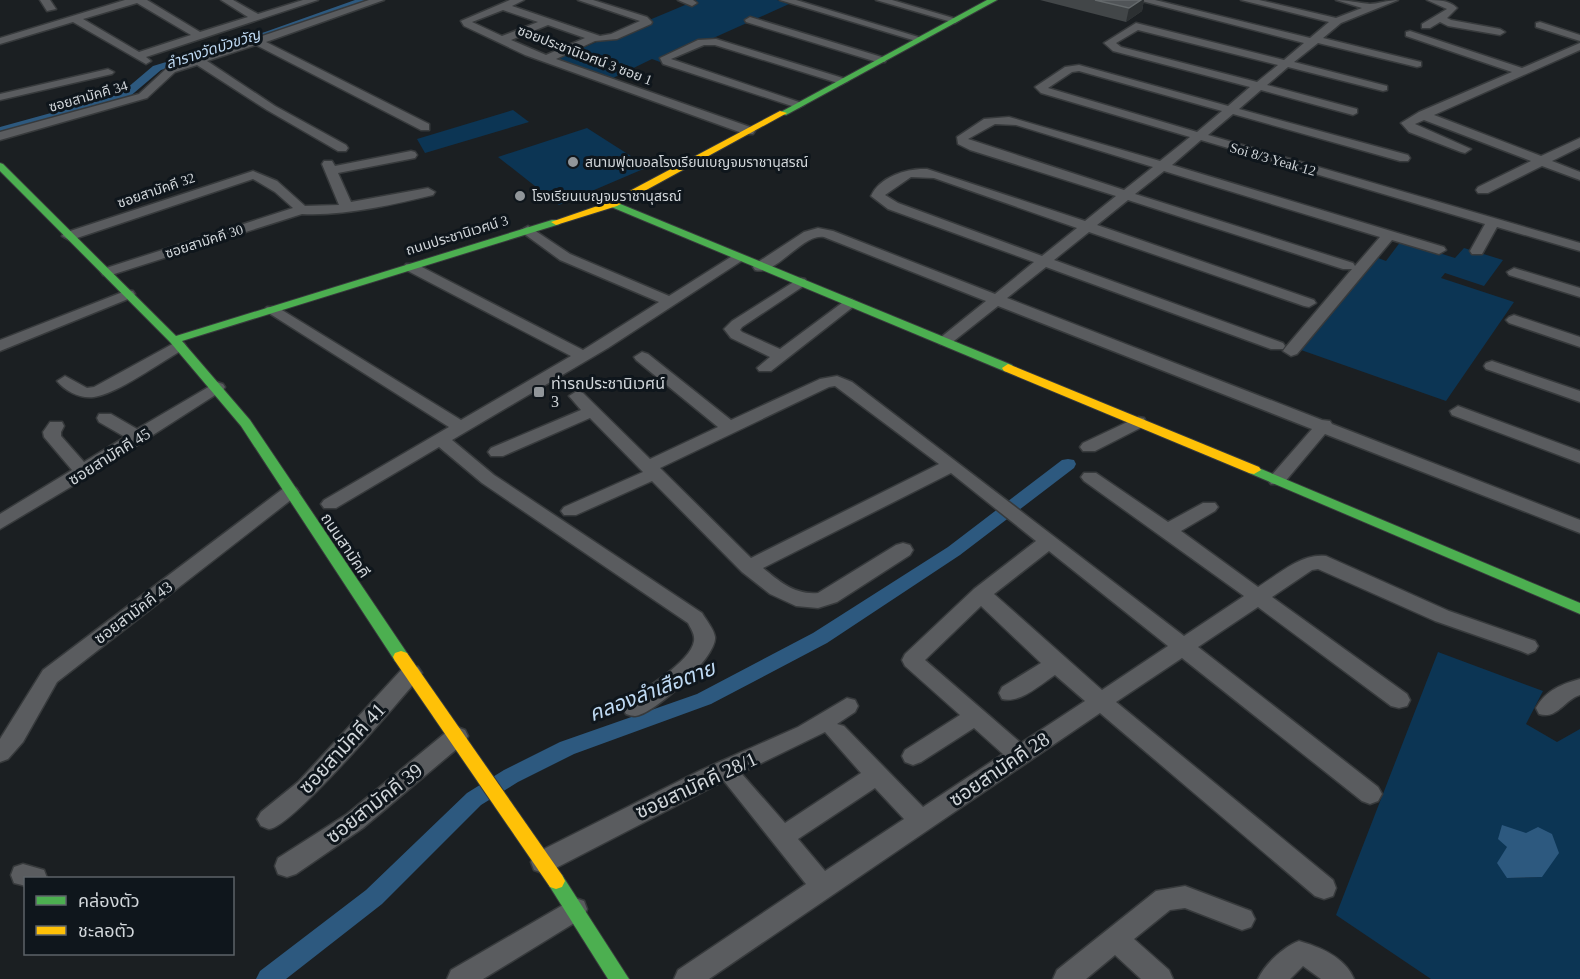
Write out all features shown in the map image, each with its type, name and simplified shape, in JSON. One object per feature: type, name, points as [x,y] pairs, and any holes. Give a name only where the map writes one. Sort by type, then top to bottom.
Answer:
[{"type":"street","points":[[0,41],[135,0]]},
{"type":"street","points":[[140,0],[199,36]]},
{"type":"street","points":[[226,0],[257,18]]},
{"type":"street","points":[[74,18],[142,58],[199,36],[313,0]]},
{"type":"street","name":"ซอยสามัคคี 34","points":[[0,136],[143,96],[171,70],[379,0]]},
{"type":"street","name":"ซอยประชานิเวศน์ 3 ซอย 1","points":[[519,0],[466,21],[468,24],[546,59],[749,131]]},
{"type":"street","points":[[502,6],[593,38],[609,39],[646,21],[583,0]]},
{"type":"street","points":[[784,0],[920,39]]},
{"type":"street","points":[[881,0],[955,21]]},
{"type":"street","points":[[1143,0],[1417,64]]},
{"type":"street","points":[[1246,0],[1337,21]]},
{"type":"street","points":[[1341,0],[1374,8]]},
{"type":"street","points":[[945,341],[1198,137],[1337,21],[1393,0]]},
{"type":"street","points":[[1426,26],[1438,17],[1449,13],[1451,7],[1432,0]]},
{"type":"street","name":"ถนนประชานิเวศน์ 3","points":[[176,343],[272,310],[613,204],[989,1]]},
{"type":"street","points":[[1438,17],[1448,23],[1500,32]]},
{"type":"street","points":[[750,20],[881,60]]},
{"type":"street","points":[[502,40],[546,22]]},
{"type":"street","points":[[1540,25],[1580,38]]},
{"type":"street","points":[[1353,111],[1117,48],[1108,43],[1136,26],[1383,88]]},
{"type":"street","points":[[1410,34],[1523,72]]},
{"type":"street","points":[[546,59],[593,38]]},
{"type":"street","points":[[258,42],[425,127]]},
{"type":"street","points":[[798,105],[665,60],[668,56],[702,42],[717,42],[842,81]]},
{"type":"street","points":[[1483,140],[1460,153],[1407,126],[1409,122],[1423,115],[1580,46]]},
{"type":"street","points":[[199,61],[271,108],[342,148]]},
{"type":"street","name":"Soi 8/3 Yeak 12","points":[[1230,110],[1079,68],[1069,69],[1041,87],[1041,89],[1198,137],[1580,248]]},
{"type":"street","points":[[0,97],[108,72]]},
{"type":"street","points":[[1230,110],[1404,158]]},
{"type":"street","points":[[1423,115],[1580,176]]},
{"type":"street","points":[[1348,266],[974,147],[962,141],[963,137],[988,120],[1004,119],[1439,250]]},
{"type":"street","points":[[1483,190],[1579,143]]},
{"type":"street","points":[[347,208],[330,168],[411,156]]},
{"type":"street","name":"ถนนสามัคคี","points":[[0,166],[108,272],[176,343],[217,387],[246,423],[411,673],[457,736],[486,782],[575,909],[619,979]]},
{"type":"street","points":[[1310,303],[923,172],[903,174],[880,191],[878,196],[893,206],[1284,348],[1389,235]]},
{"type":"street","name":"ซอยสามัคคี 32","points":[[69,236],[253,175],[260,176],[301,210]]},
{"type":"street","name":"ซอยสามัคคี 30","points":[[108,272],[301,210],[326,211],[428,192]]},
{"type":"street","points":[[613,204],[1277,480],[1580,609]]},
{"type":"street","points":[[1477,251],[1493,222]]},
{"type":"street","points":[[528,230],[565,257],[671,302]]},
{"type":"street","points":[[760,267],[809,235],[818,232],[828,234],[1324,425],[1580,527]]},
{"type":"street","name":"Soi 8/3 Yeak 12","points":[[1550,239],[1580,233]]},
{"type":"street","points":[[330,504],[583,356],[739,258]]},
{"type":"street","points":[[411,267],[583,356]]},
{"type":"street","points":[[1514,273],[1580,293]]},
{"type":"street","points":[[781,356],[740,338],[732,329],[800,282]]},
{"type":"street","points":[[0,326],[5,343],[128,294]]},
{"type":"street","points":[[765,368],[851,303]]},
{"type":"street","points":[[272,310],[461,427]]},
{"type":"street","points":[[1514,320],[1580,342]]},
{"type":"street","points":[[65,381],[83,394],[100,391],[176,343]]},
{"type":"street","points":[[642,357],[730,428]]},
{"type":"street","points":[[1492,366],[1580,396]]},
{"type":"street","points":[[570,511],[813,387],[837,381],[857,392],[952,465],[1370,794]]},
{"type":"street","name":"ซอยสามัคคี 45","points":[[0,523],[217,387]]},
{"type":"street","points":[[577,396],[749,567],[774,588],[802,603],[819,602],[830,597],[903,550]]},
{"type":"street","points":[[498,452],[593,411]]},
{"type":"street","points":[[1458,411],[1580,457]]},
{"type":"street","points":[[105,418],[138,437]]},
{"type":"street","points":[[1089,447],[1138,422]]},
{"type":"street","points":[[1277,480],[1324,425]]},
{"type":"street","points":[[56,426],[52,437],[83,472]]},
{"type":"street","points":[[440,439],[488,479],[695,618],[705,637],[704,650],[689,667],[633,708]]},
{"type":"street","points":[[749,567],[952,465]]},
{"type":"street","points":[[1090,477],[1167,530],[1399,700]]},
{"type":"street","name":"ซอยสามัคคี 43","points":[[0,753],[19,729],[39,689],[50,676],[290,492]]},
{"type":"street","points":[[1167,530],[1209,507]]},
{"type":"street","points":[[1019,755],[912,660],[981,594],[1049,541]]},
{"type":"street","name":"ซอยสามัคคี 28","points":[[687,979],[1182,646],[1313,562],[1326,563],[1449,619],[1528,646]]},
{"type":"street","points":[[981,594],[1056,664],[1324,888]]},
{"type":"street","points":[[1010,693],[1056,664]]},
{"type":"street","name":"ซอยสามัคคี 41","points":[[270,819],[306,789],[411,673]]},
{"type":"street","points":[[1547,708],[1564,692],[1580,687]]},
{"type":"street","name":"ซอยสามัคคี 28/1","points":[[543,862],[707,778],[806,733],[847,706]]},
{"type":"street","points":[[913,756],[975,717]]},
{"type":"street","points":[[836,732],[921,821]]},
{"type":"street","name":"ซอยสามัคคี 39","points":[[287,866],[355,821],[457,736]]},
{"type":"street","points":[[782,837],[877,775]]},
{"type":"street","points":[[735,780],[823,886]]},
{"type":"street","points":[[1066,979],[1165,899],[1185,897],[1242,919]]},
{"type":"street","points":[[460,979],[575,909]]},
{"type":"street","points":[[1116,939],[1160,979]]},
{"type":"street","points":[[1271,979],[1299,953],[1316,958],[1341,979]]},
{"type":"shaded area","points":[[697,0],[777,0],[789,4],[660,62],[652,59],[611,79],[556,59]]},
{"type":"shaded area","points":[[513,110],[529,122],[425,153],[417,139]]},
{"type":"shaded area","name":"สนามฟุตบอลโรงเรียนเบญจมราชานุสรณ์","points":[[587,128],[648,167],[559,205],[498,157]]},
{"type":"shaded area","points":[[1401,241],[1455,258],[1464,248],[1503,260],[1484,286],[1445,273],[1441,278],[1514,302],[1446,401],[1301,350],[1378,258],[1386,261]]},
{"type":"shaded area","points":[[1438,652],[1543,691],[1526,724],[1557,742],[1580,729],[1580,979],[1431,979],[1336,915]],"holes":[[[1507,846],[1542,877],[1507,878]]]},
{"type":"shaded area","points":[[1502,825],[1526,833],[1538,827],[1552,834],[1559,853],[1542,877],[1507,878],[1497,863],[1507,847],[1498,839]]},
{"type":"building","points":[[1095,0],[1141,0],[1129,8]]},
{"type":"waterway","name":"ลำรางวัดบัวขวัญ","points":[[0,130],[124,96],[157,68],[268,34],[364,0]]},
{"type":"waterway","name":"คลองลำเสือตาย","points":[[268,979],[374,897],[474,799],[511,776],[567,748],[704,699],[820,638],[954,551],[1068,464]]},
{"type":"traffic: fast","points":[[783,113],[993,0]]},
{"type":"traffic: fast","points":[[0,166],[174,340],[246,423],[401,657]]},
{"type":"traffic: fast","points":[[613,204],[1008,368]]},
{"type":"traffic: fast","points":[[174,340],[556,222]]},
{"type":"traffic: fast","points":[[1254,470],[1580,609]]},
{"type":"traffic: fast","points":[[556,881],[619,979]]},
{"type":"traffic: slow","points":[[556,222],[613,204],[783,113]]},
{"type":"traffic: slow","points":[[1008,368],[1254,470]]},
{"type":"traffic: slow","points":[[401,657],[556,881]]},
{"type":"place","name":"สนามฟุตบอลโรงเรียนเบญจมราชานุสรณ์","points":[[573,162]]},
{"type":"place","name":"โรงเรียนเบญจมราชานุสรณ์","points":[[520,196]]},
{"type":"place","name":"ท่ารถประชานิเวศน์ 3","points":[[539,392]]}]
